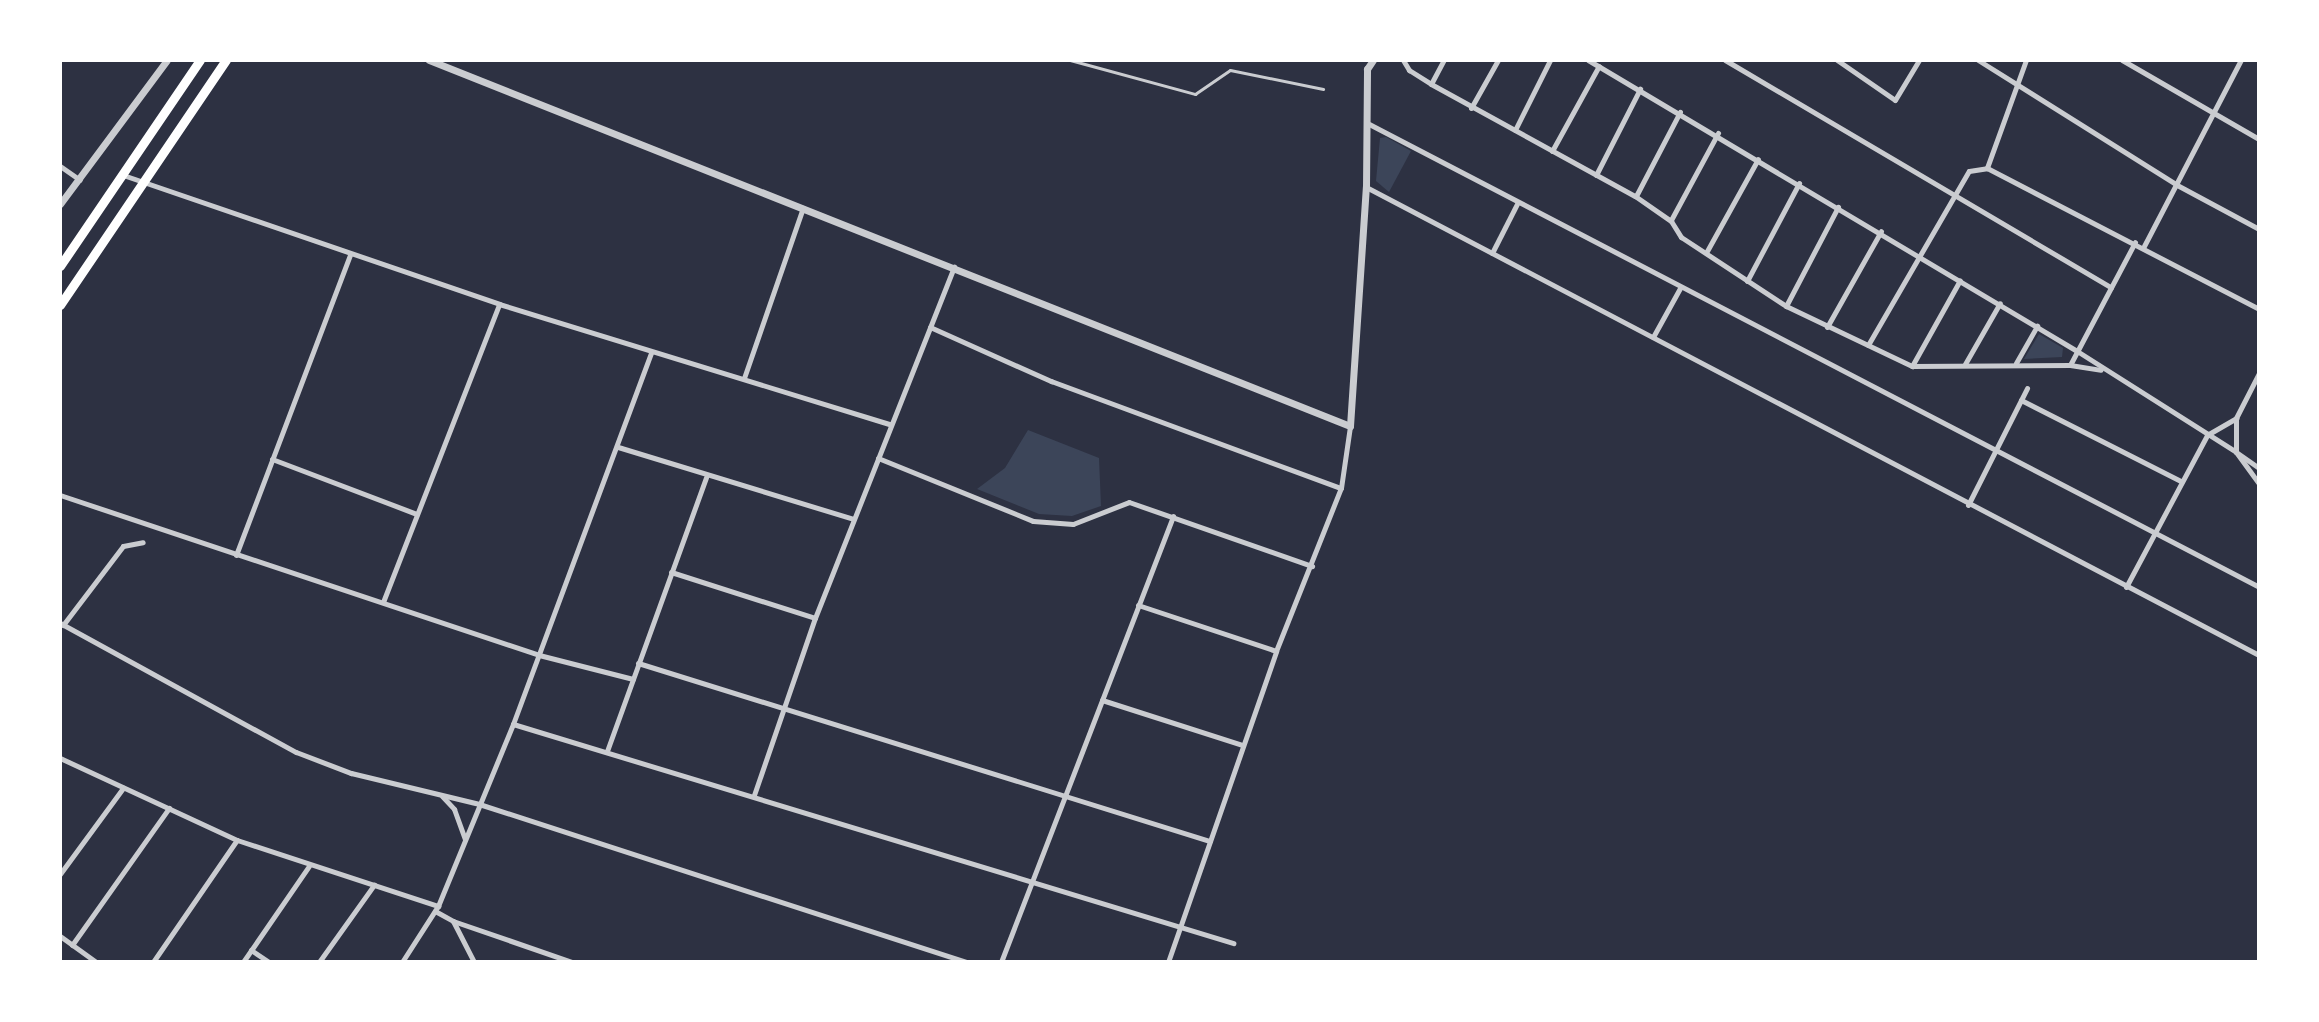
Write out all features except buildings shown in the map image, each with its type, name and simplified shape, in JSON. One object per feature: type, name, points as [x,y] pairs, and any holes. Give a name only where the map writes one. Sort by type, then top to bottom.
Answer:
[{"type":"highway","points":[[60,266],[200,60]]},
{"type":"highway","points":[[60,305],[226,60]]},
{"type":"street","points":[[60,204],[81,180],[166,60]]},
{"type":"street","points":[[429,60],[955,266],[1350,426]]},
{"type":"street","points":[[1168,962],[1276,651],[1341,488],[1350,426],[1366,187],[1369,124],[1367,69],[1373,60]]},
{"type":"street","points":[[1403,60],[1409,70],[1471,108],[1635,196],[1671,221],[1681,237],[1707,251],[1786,306],[1912,366],[2016,363],[2070,365],[2103,371]]},
{"type":"street","points":[[1431,84],[1444,60]]},
{"type":"street","points":[[1471,108],[1498,60]]},
{"type":"street","points":[[1515,130],[1550,60]]},
{"type":"street","points":[[1588,60],[1718,133],[2000,303],[2206,438],[2236,452],[2259,468]]},
{"type":"street","points":[[1725,60],[1953,197],[2111,287]]},
{"type":"street","points":[[1837,60],[1895,100],[1919,60]]},
{"type":"street","points":[[1978,60],[2177,185],[2259,229]]},
{"type":"street","points":[[1987,168],[2026,60]]},
{"type":"street","points":[[2122,60],[2259,139]]},
{"type":"street","points":[[2144,246],[2241,60]]},
{"type":"street","points":[[1552,151],[1599,66]]},
{"type":"street","points":[[1596,175],[1640,89]]},
{"type":"street","points":[[1635,196],[1680,112]]},
{"type":"street","points":[[1369,124],[2259,587]]},
{"type":"street","points":[[1671,221],[1718,133]]},
{"type":"street","points":[[1707,251],[1758,159]]},
{"type":"street","points":[[60,166],[81,180]]},
{"type":"street","points":[[1868,345],[1969,171],[1987,168],[2144,246],[2259,309]]},
{"type":"street","points":[[123,175],[499,304],[890,424]]},
{"type":"street","points":[[1747,281],[1799,183]]},
{"type":"street","points":[[1366,187],[2259,655]]},
{"type":"street","points":[[1492,253],[1518,202]]},
{"type":"street","points":[[744,378],[803,207]]},
{"type":"street","points":[[1786,306],[1838,207]]},
{"type":"street","points":[[1827,327],[1881,231]]},
{"type":"street","points":[[2070,365],[2135,242]]},
{"type":"street","points":[[236,555],[350,255]]},
{"type":"street","points":[[754,795],[815,618],[955,266]]},
{"type":"street","points":[[1912,366],[1960,280]]},
{"type":"street","points":[[1653,337],[1680,288]]},
{"type":"street","points":[[1965,364],[2000,303]]},
{"type":"street","points":[[383,602],[499,304]]},
{"type":"street","points":[[2016,363],[2037,326]]},
{"type":"street","points":[[930,327],[1051,381],[1341,488]]},
{"type":"street","points":[[402,962],[437,908],[513,724],[651,352]]},
{"type":"street","points":[[2259,373],[2236,418],[2236,452],[2259,484]]},
{"type":"street","points":[[1968,505],[2027,388]]},
{"type":"street","points":[[2021,400],[2181,481]]},
{"type":"street","points":[[2126,587],[2206,438],[2236,418]]},
{"type":"street","points":[[618,447],[706,477],[853,519]]},
{"type":"street","points":[[878,458],[1055,526],[1100,516],[1129,502],[1312,566]]},
{"type":"street","points":[[272,459],[417,514]]},
{"type":"street","points":[[607,751],[706,477]]},
{"type":"street","points":[[60,495],[539,655],[633,679]]},
{"type":"street","points":[[1001,962],[1028,882],[1173,516]]},
{"type":"street","points":[[143,542],[123,546],[61,624],[296,752],[394,784],[479,804],[966,962]]},
{"type":"street","points":[[671,572],[815,618]]},
{"type":"street","points":[[1138,605],[1276,651]]},
{"type":"street","points":[[638,663],[1210,841]]},
{"type":"street","points":[[1102,700],[1242,745]]},
{"type":"street","points":[[513,724],[1233,943]]},
{"type":"street","points":[[60,758],[237,840],[374,885],[437,908],[457,922],[572,962]]},
{"type":"street","points":[[60,874],[123,788]]},
{"type":"street","points":[[442,795],[454,809],[465,840]]},
{"type":"street","points":[[72,945],[169,808]]},
{"type":"street","points":[[153,962],[237,840]]},
{"type":"street","points":[[243,962],[309,866]]},
{"type":"street","points":[[319,962],[374,885]]},
{"type":"street","points":[[457,922],[474,962]]},
{"type":"street","points":[[60,936],[96,962]]},
{"type":"street","points":[[251,950],[269,962]]},
{"type":"lane","points":[[1070,60],[1195,94],[1230,70],[1323,89]]},
{"type":"shaded area","points":[[1386,137],[1411,151],[1389,192],[1376,181],[1380,138]]},
{"type":"shaded area","points":[[2039,334],[2063,348],[2062,357],[2024,359]]},
{"type":"shaded area","points":[[1028,430],[1099,458],[1101,506],[1072,516],[1039,514],[977,489],[1005,468]]}]
